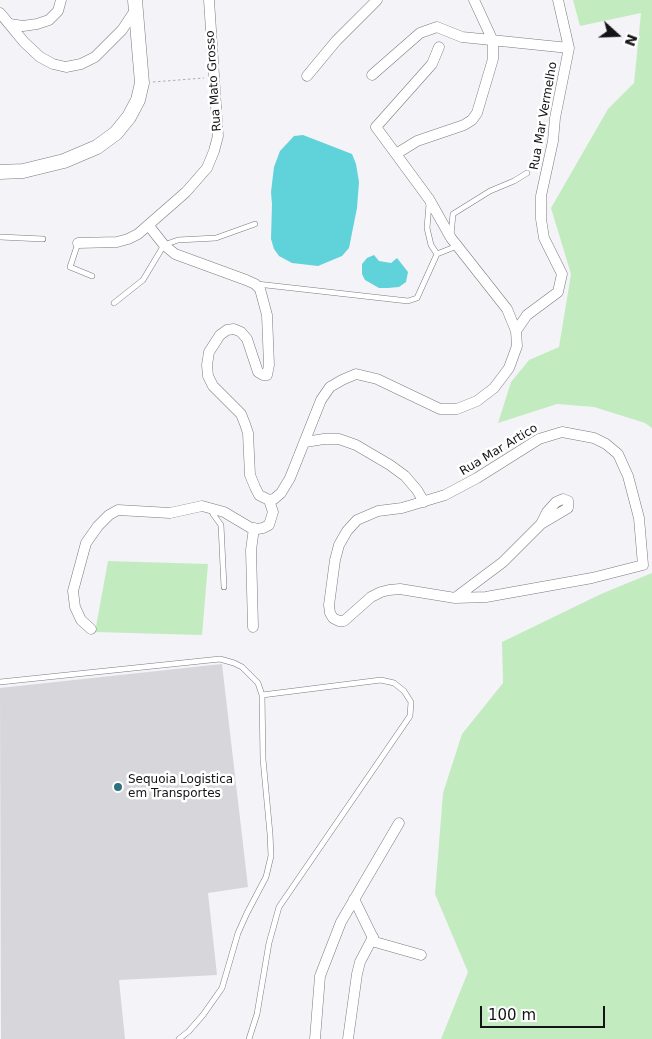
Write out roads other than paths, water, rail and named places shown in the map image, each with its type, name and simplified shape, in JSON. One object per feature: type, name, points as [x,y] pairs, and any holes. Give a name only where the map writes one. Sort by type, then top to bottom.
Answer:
[{"type":"main road","points":[[0,172],[23,171],[64,161],[97,147],[116,133],[129,117],[138,100],[142,83],[135,4]]},
{"type":"street","points":[[10,24],[23,26],[49,20],[58,11],[61,0]]},
{"type":"street","name":"Rua Mato Grosso","points":[[78,243],[123,240],[138,234],[149,226],[198,179],[210,159],[218,136],[209,0]]},
{"type":"street","points":[[307,76],[336,41],[377,0]]},
{"type":"street","points":[[396,154],[417,141],[464,125],[475,117],[493,59],[493,41],[474,0]]},
{"type":"street","name":"Rua Mar Vermelho","points":[[516,331],[527,315],[558,292],[561,282],[562,274],[544,238],[541,219],[541,196],[553,141],[555,118],[568,48],[558,0]]},
{"type":"street","points":[[0,13],[24,42],[40,57],[53,64],[66,66],[80,64],[95,57],[122,30],[135,4]]},
{"type":"street","points":[[372,75],[420,33],[437,27],[462,37],[568,48]]},
{"type":"street","points":[[269,500],[274,499],[280,494],[290,478],[321,400],[330,388],[342,380],[356,374],[376,379],[440,409],[457,409],[477,401],[494,388],[509,368],[517,346],[516,331],[508,309],[454,242],[429,199],[376,127],[432,64],[439,48]]},
{"type":"street","points":[[91,629],[81,620],[75,607],[73,590],[86,543],[98,526],[109,515],[118,510],[170,513],[202,506],[224,512],[254,528],[264,528],[269,524],[273,512],[269,500],[260,495],[254,487],[250,475],[248,433],[241,414],[213,386],[208,376],[207,365],[209,352],[213,344],[227,330],[234,329],[241,332],[246,339],[258,372],[263,375],[267,374],[269,365],[267,315],[260,290],[255,284],[175,254],[164,246],[149,226]]},
{"type":"street","name":"Rua Mar Artico","points":[[562,432],[594,438],[606,444],[618,454],[628,476],[639,518],[647,563],[592,578],[486,597],[456,598],[389,590],[371,597],[344,621],[333,618],[329,605],[335,560],[339,545],[347,531],[357,520],[368,514],[424,502],[454,491],[539,439],[551,434],[562,432]]},
{"type":"street","points":[[305,442],[339,439],[356,446],[390,465],[405,476],[424,502]]},
{"type":"street","points":[[456,598],[503,562],[541,524],[565,510]]},
{"type":"street","points":[[253,627],[251,550],[254,528]]},
{"type":"street","points":[[315,1039],[320,976],[341,922],[399,823]]},
{"type":"street","points":[[354,899],[376,942],[420,955]]},
{"type":"street","points":[[348,1039],[357,974],[360,962],[373,937]]},
{"type":"lane","points":[[255,284],[408,301],[417,298],[437,254],[454,242],[454,214],[490,191],[514,181],[527,173]]},
{"type":"lane","points":[[429,199],[427,228],[431,245],[437,254]]},
{"type":"lane","points":[[114,303],[143,280],[164,246],[178,240],[216,238],[255,224]]},
{"type":"lane","points":[[0,237],[43,239]]},
{"type":"lane","points":[[78,243],[70,267],[92,276]]},
{"type":"lane","points":[[211,508],[221,525],[224,587]]},
{"type":"lane","points":[[0,682],[220,660],[242,667],[258,683],[262,695],[263,759],[271,856],[266,877],[238,933],[222,988],[203,1015],[178,1039]]},
{"type":"lane","points":[[249,1039],[257,1014],[269,943],[279,907],[410,716],[411,702],[404,691],[394,683],[381,680],[262,695]]},
{"type":"water","points":[[303,135],[352,154],[359,182],[357,208],[349,248],[342,256],[318,266],[292,263],[279,256],[274,249],[271,239],[271,192],[274,167],[280,151],[294,136]]},
{"type":"water","points":[[374,255],[379,261],[391,263],[397,258],[408,272],[406,282],[399,287],[379,288],[365,280],[362,274],[362,264],[367,258]]},
{"type":"place","name":"Sequoia Logistica em Transportes","points":[[118,787]]}]
